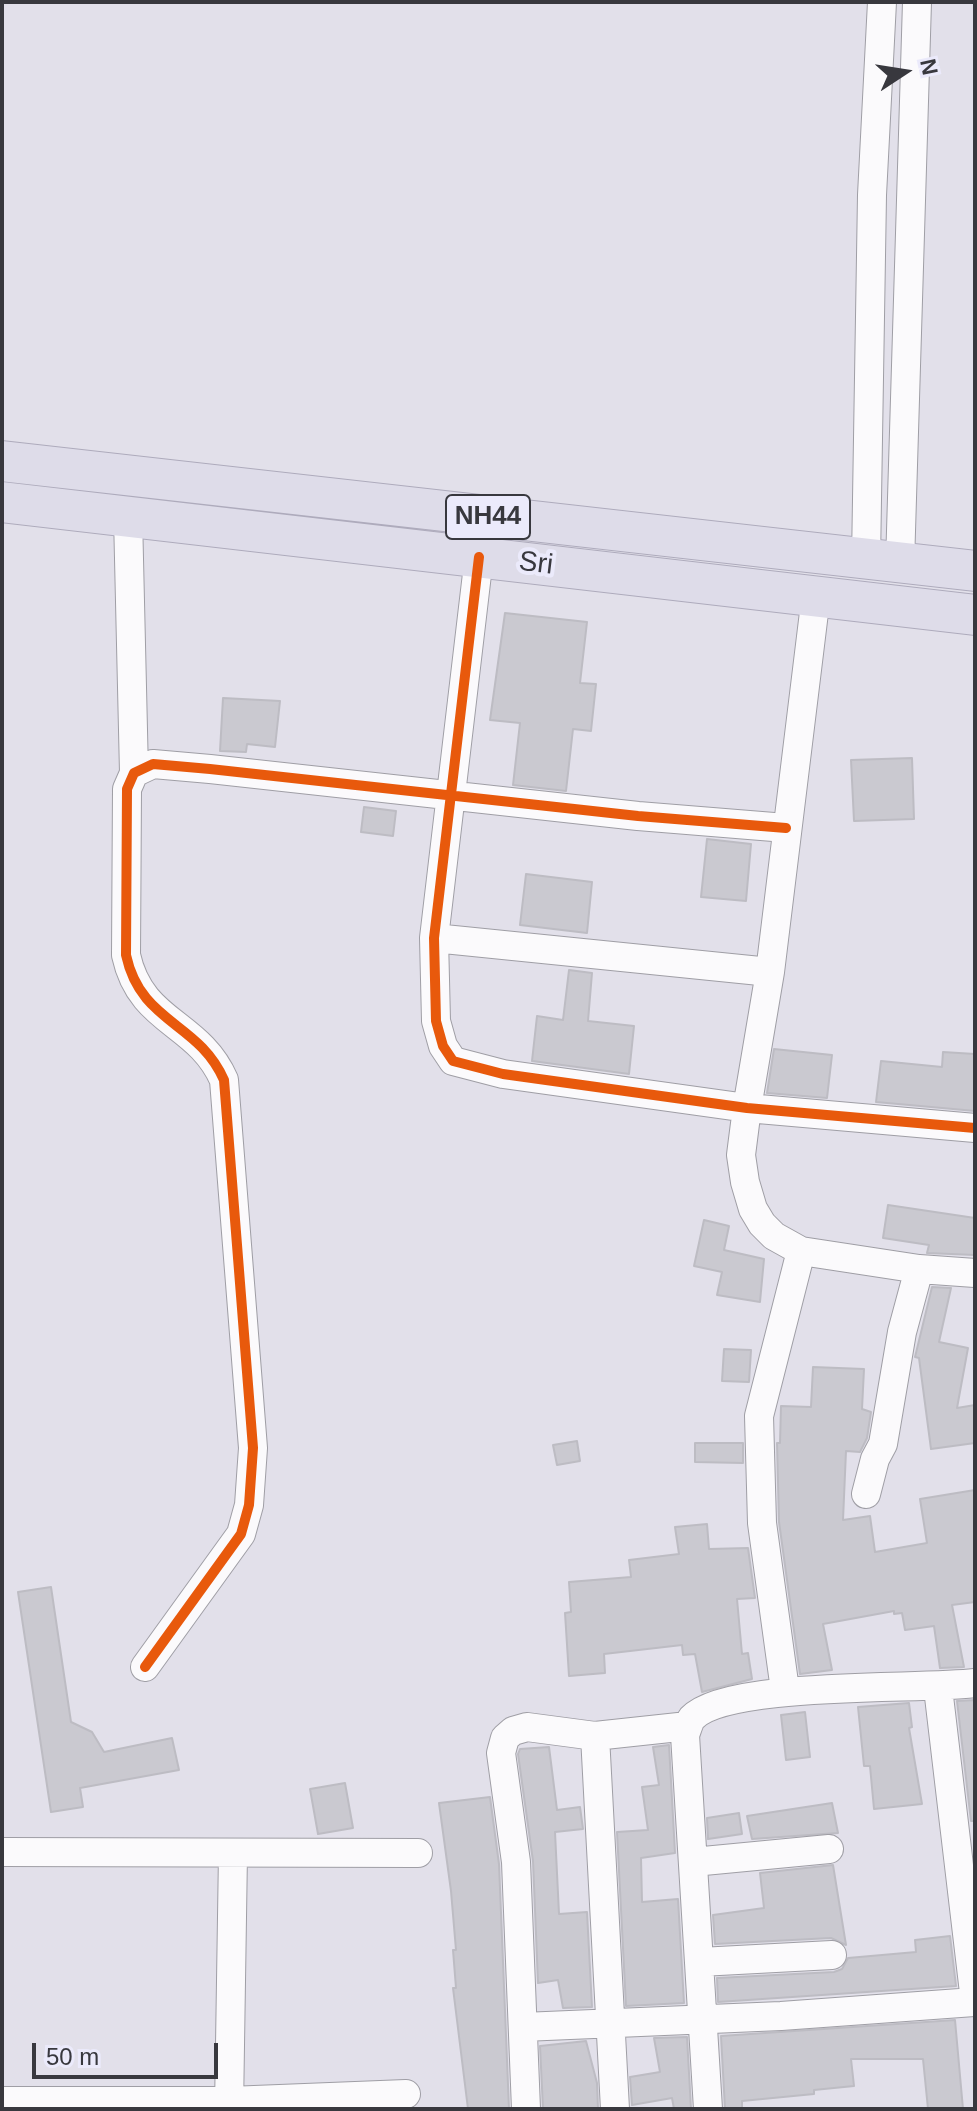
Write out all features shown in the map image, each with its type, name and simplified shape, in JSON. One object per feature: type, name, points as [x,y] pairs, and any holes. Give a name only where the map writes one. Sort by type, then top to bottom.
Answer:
[{"type":"highway","name":"NH44","points":[[2,461],[975,571]]},
{"type":"highway","name":"Sri","points":[[2,502],[975,615]]},
{"type":"street","points":[[882,2],[872,195],[883,562]]},
{"type":"street","points":[[883,562],[917,2]]},
{"type":"street","points":[[128,516],[134,773],[127,789],[126,955],[130,975],[143,999],[202,1045],[215,1060],[224,1080],[253,1448],[249,1505],[241,1534],[145,1667]]},
{"type":"street","points":[[479,557],[434,938],[436,1021],[443,1046],[453,1061],[503,1074],[747,1108],[975,1128]]},
{"type":"street","points":[[816,596],[770,972],[741,1155],[753,1209],[774,1236],[801,1251],[919,1269],[975,1273]]},
{"type":"street","points":[[134,773],[153,764],[167,765],[786,828]]},
{"type":"street","points":[[434,938],[770,972]]},
{"type":"street","points":[[785,1690],[762,1523],[759,1416],[801,1251]]},
{"type":"street","points":[[866,1494],[875,1459],[883,1444],[899,1345],[919,1269]]},
{"type":"street","points":[[708,2109],[685,1735],[692,1719],[707,1708],[785,1690],[938,1688],[975,1683]]},
{"type":"street","points":[[523,2027],[974,2002],[966,1839],[938,1688]]},
{"type":"street","points":[[526,2109],[516,1862],[501,1753],[505,1738],[513,1731],[527,1727],[595,1736],[688,1726]]},
{"type":"street","points":[[595,1736],[615,2109]]},
{"type":"street","points":[[693,1862],[829,1849]]},
{"type":"street","points":[[2,1852],[418,1853]]},
{"type":"street","points":[[229,2105],[233,1853]]},
{"type":"street","points":[[700,1962],[832,1955]]},
{"type":"street","points":[[2,2101],[229,2105],[406,2094]]},
{"type":"building","points":[[505,613],[587,622],[580,683],[596,684],[591,731],[573,729],[566,791],[513,785],[520,723],[490,720]]},
{"type":"building","points":[[223,698],[280,701],[275,747],[247,744],[246,752],[220,751]]},
{"type":"building","points":[[912,758],[914,819],[854,821],[851,760]]},
{"type":"building","points":[[364,807],[396,811],[393,836],[361,832]]},
{"type":"building","points":[[707,839],[751,844],[746,901],[701,897]]},
{"type":"building","points":[[526,874],[592,882],[587,933],[520,925]]},
{"type":"building","points":[[569,970],[592,973],[588,1021],[634,1026],[629,1074],[532,1061],[537,1016],[563,1020]]},
{"type":"building","points":[[774,1049],[832,1055],[827,1098],[767,1093]]},
{"type":"building","points":[[943,1052],[975,1054],[975,1111],[876,1102],[881,1061],[942,1067]]},
{"type":"building","points":[[888,1205],[975,1218],[975,1255],[927,1253],[929,1245],[883,1238]]},
{"type":"building","points":[[704,1220],[729,1226],[724,1250],[764,1259],[760,1302],[717,1295],[722,1272],[694,1266]]},
{"type":"building","points":[[932,1287],[951,1288],[939,1342],[968,1348],[957,1408],[975,1405],[975,1443],[931,1449],[919,1358],[915,1357]]},
{"type":"building","points":[[724,1349],[751,1350],[749,1382],[722,1381]]},
{"type":"building","points":[[813,1367],[864,1369],[862,1409],[871,1412],[867,1438],[860,1452],[846,1451],[843,1520],[870,1516],[875,1552],[927,1543],[920,1499],[975,1490],[975,1602],[952,1605],[964,1667],[940,1668],[934,1626],[905,1630],[902,1613],[894,1614],[894,1611],[823,1624],[832,1670],[800,1674],[779,1522],[777,1443],[780,1443],[781,1406],[811,1407]]},
{"type":"building","points":[[577,1441],[580,1461],[557,1465],[553,1445]]},
{"type":"building","points":[[695,1443],[743,1443],[743,1463],[695,1462]]},
{"type":"building","points":[[707,1524],[709,1549],[748,1548],[755,1598],[737,1599],[742,1654],[748,1653],[752,1679],[702,1692],[695,1654],[683,1655],[682,1645],[604,1654],[605,1673],[569,1676],[565,1613],[571,1612],[569,1582],[631,1577],[629,1560],[679,1554],[675,1527]]},
{"type":"building","points":[[51,1587],[71,1722],[92,1732],[104,1752],[172,1738],[179,1770],[80,1788],[83,1807],[51,1812],[18,1592]]},
{"type":"building","points":[[975,1700],[975,1821],[971,1821],[957,1701]]},
{"type":"building","points":[[909,1703],[912,1727],[909,1728],[922,1804],[874,1809],[870,1766],[864,1766],[858,1707]]},
{"type":"building","points":[[805,1712],[810,1757],[786,1760],[781,1715]]},
{"type":"building","points":[[669,1745],[675,1853],[641,1858],[642,1902],[678,1899],[684,2003],[626,2006],[617,1832],[648,1830],[642,1787],[659,1785],[653,1747]]},
{"type":"building","points":[[549,1747],[557,1810],[580,1807],[583,1829],[555,1832],[559,1914],[587,1912],[592,2007],[563,2008],[558,1980],[538,1983],[533,1861],[518,1754],[520,1749]]},
{"type":"building","points":[[345,1783],[353,1828],[318,1834],[310,1789]]},
{"type":"building","points":[[490,1797],[499,1864],[509,2109],[468,2109],[453,1988],[456,1988],[453,1950],[456,1950],[451,1891],[439,1803]]},
{"type":"building","points":[[832,1803],[838,1833],[752,1839],[747,1816]]},
{"type":"building","points":[[739,1813],[742,1834],[708,1839],[707,1818]]},
{"type":"building","points":[[833,1865],[846,1945],[831,1938],[715,1944],[713,1915],[764,1908],[760,1873]]},
{"type":"building","points":[[950,1936],[956,1986],[718,2002],[717,1978],[834,1972],[842,1969],[848,1958],[916,1952],[915,1940]]},
{"type":"building","points":[[955,2020],[963,2109],[928,2109],[923,2059],[851,2059],[854,2086],[814,2090],[814,2094],[742,2101],[742,2109],[725,2109],[721,2036]]},
{"type":"building","points":[[687,2037],[691,2109],[674,2109],[672,2098],[632,2105],[630,2077],[660,2072],[654,2038]]},
{"type":"building","points":[[586,2041],[597,2083],[598,2109],[543,2109],[540,2046]]},
{"type":"cycle path","points":[[479,557],[434,938],[436,1021],[443,1046],[453,1061],[503,1074],[747,1108],[975,1128]]},
{"type":"cycle path","points":[[145,1667],[241,1534],[249,1505],[253,1448],[224,1080],[200,1045],[144,995],[133,978],[126,955],[127,789],[134,773],[153,764],[638,816],[786,828]]}]
